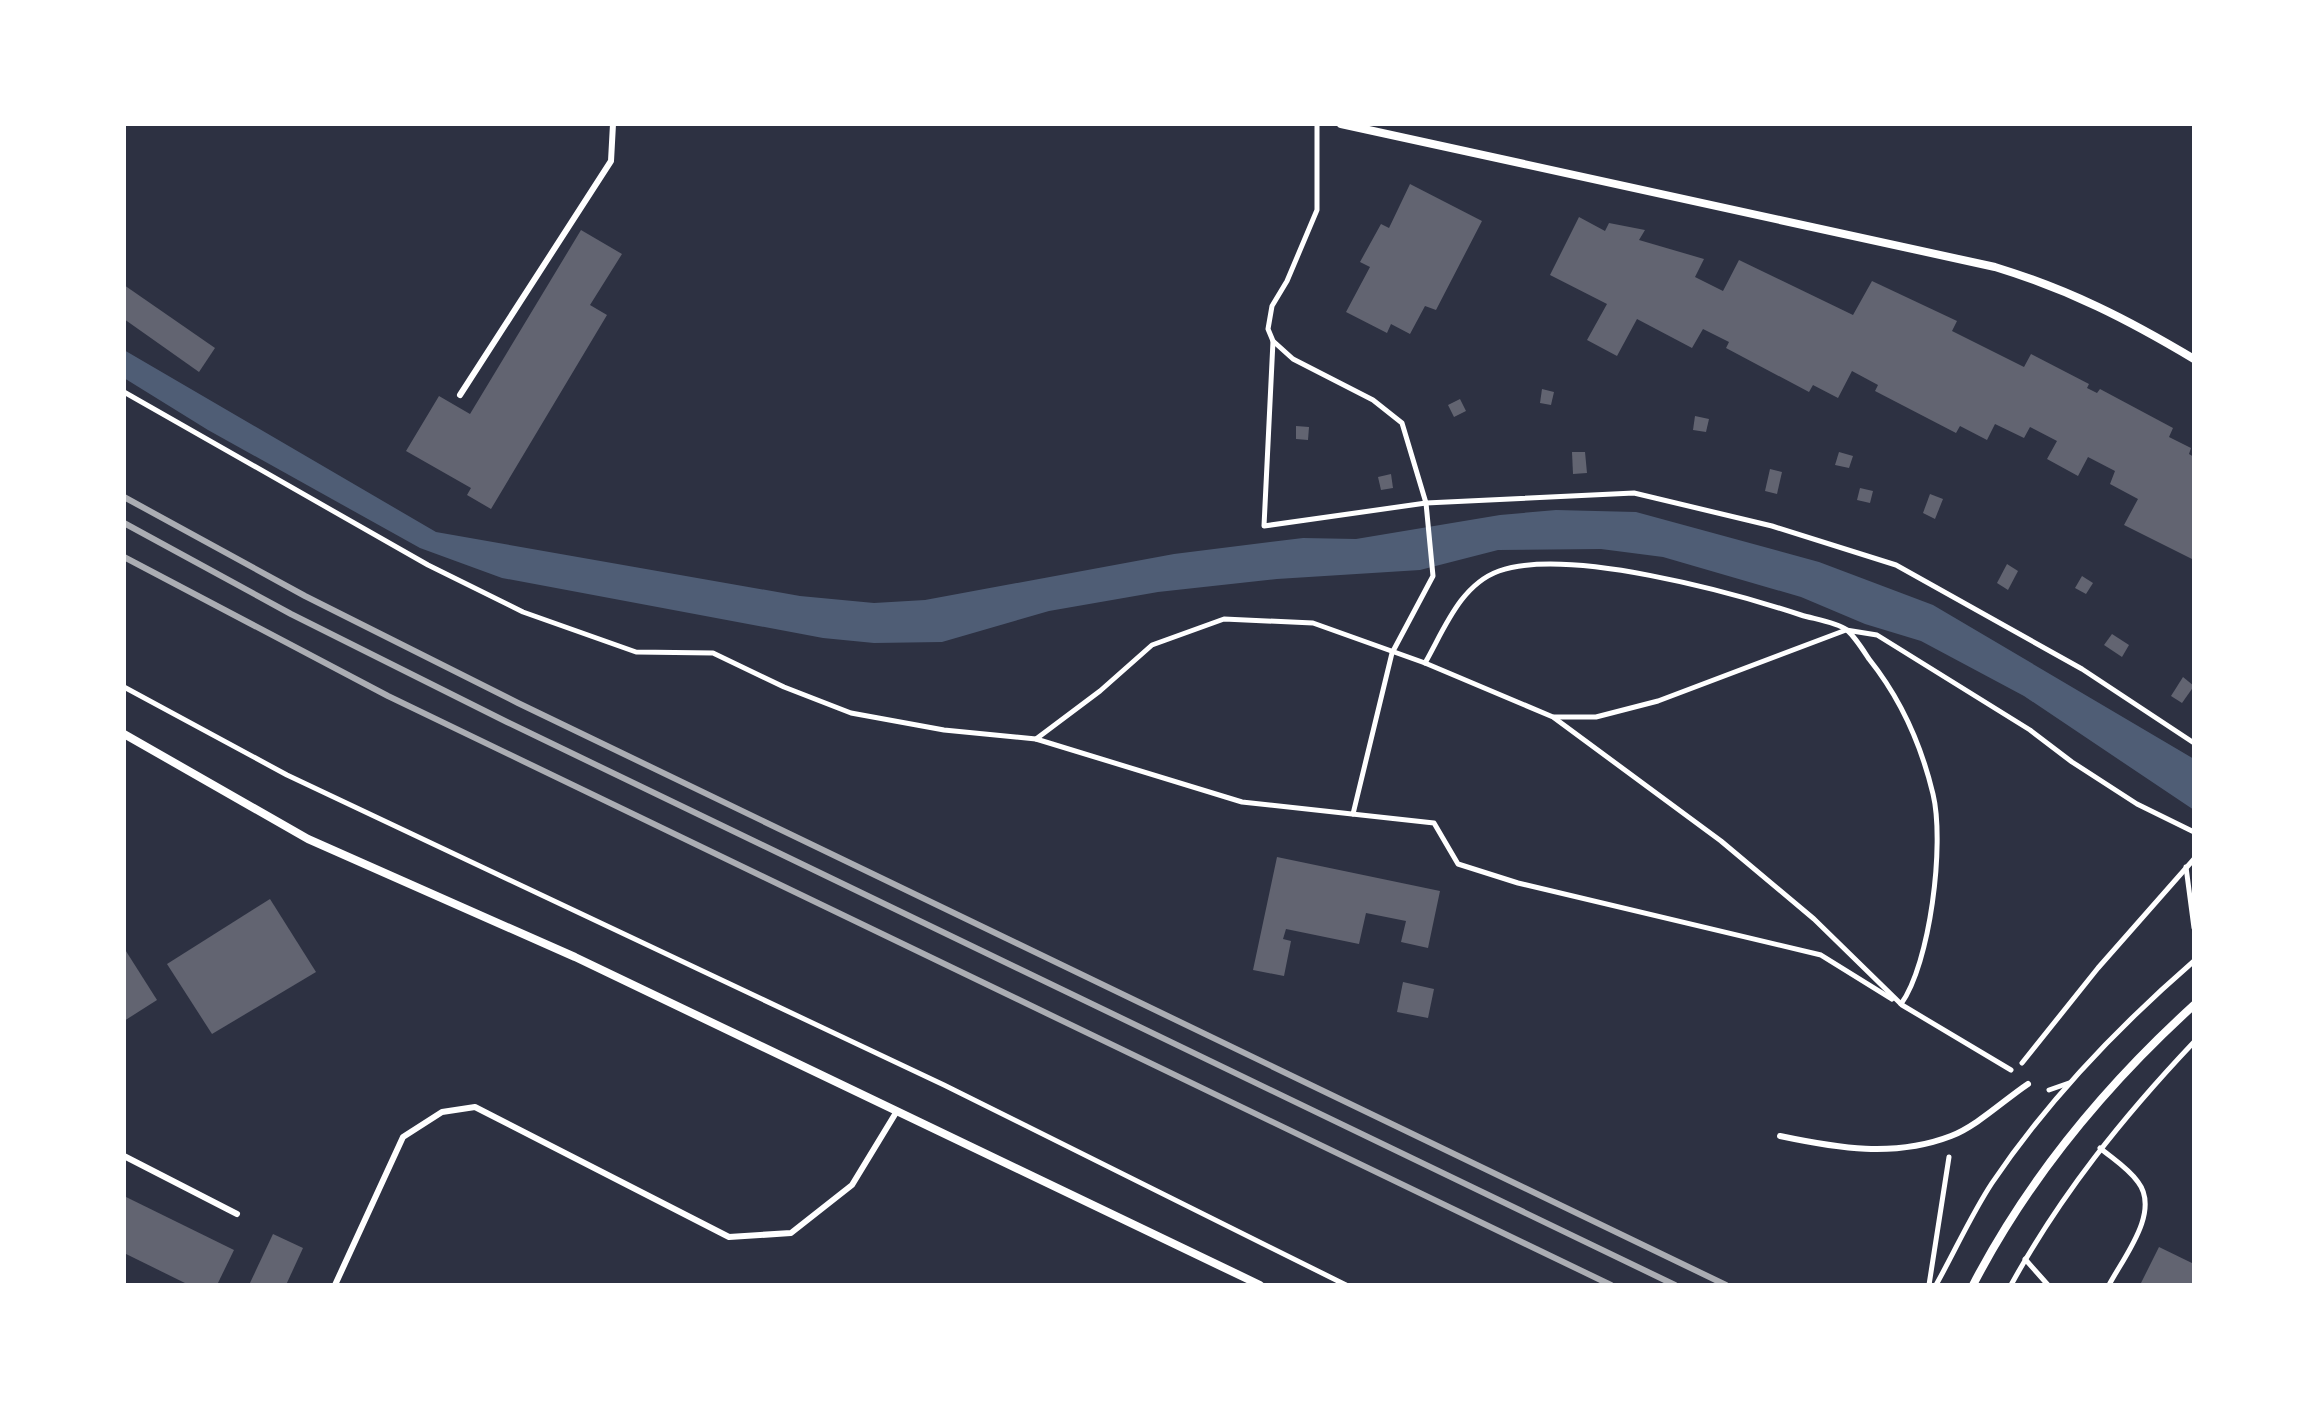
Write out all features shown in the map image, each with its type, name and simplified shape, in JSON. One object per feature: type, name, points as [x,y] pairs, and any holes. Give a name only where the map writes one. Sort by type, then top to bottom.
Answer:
[{"type":"street","points":[[1341,124],[1995,267],[2059,286],[2141,327],[2194,359]]},
{"type":"street","points":[[124,734],[308,839],[575,957],[1260,1285]]},
{"type":"street","points":[[1973,1285],[2012,1219],[2070,1135],[2135,1063],[2194,1005]]},
{"type":"lane","points":[[460,395],[611,161],[613,124]]},
{"type":"lane","points":[[1780,1136],[1827,1146],[1886,1151],[1952,1136],[2028,1084]]},
{"type":"lane","points":[[335,1285],[403,1137],[442,1112],[475,1107],[729,1237],[791,1233],[852,1185],[897,1111]]},
{"type":"lane","points":[[124,1156],[237,1214]]},
{"type":"path","points":[[1317,124],[1317,210],[1269,315],[1268,329],[1273,341],[1293,359],[1373,400],[1402,423],[1426,503],[1433,576],[1392,653],[1353,814]]},
{"type":"path","points":[[1273,341],[1264,526],[1426,503],[1634,493],[1772,526],[1896,565],[2082,669],[2194,743]]},
{"type":"path","points":[[124,392],[428,565],[523,612],[636,652],[713,653],[784,687],[851,713],[944,730],[1036,739],[1242,802],[1434,823],[1458,864],[1518,883],[1821,955],[2014,1072],[2028,1084],[2044,1092],[2069,1083]]},
{"type":"path","points":[[1425,663],[1464,593],[1499,571],[1551,565],[1647,574],[1763,603],[1846,630],[1877,635],[2030,730],[2072,762],[2137,804],[2194,832]]},
{"type":"path","points":[[1036,739],[1100,691],[1152,645],[1224,619],[1313,623],[1425,663],[1553,717],[1721,841],[1803,909],[1902,1005]]},
{"type":"path","points":[[1553,717],[1596,717],[1658,701],[1846,630]]},
{"type":"path","points":[[1846,630],[1892,688],[1917,740],[1934,798],[1935,878],[1929,938],[1902,1005]]},
{"type":"path","points":[[124,687],[287,775],[944,1085],[1346,1285]]},
{"type":"path","points":[[2014,1072],[2194,859]]},
{"type":"path","points":[[2186,866],[2194,928]]},
{"type":"path","points":[[1936,1285],[1992,1184],[2069,1083],[2116,1033],[2194,961]]},
{"type":"path","points":[[2011,1285],[2071,1186],[2117,1126],[2194,1042]]},
{"type":"path","points":[[1929,1285],[1952,1136]]},
{"type":"path","points":[[2100,1148],[2137,1180],[2145,1198],[2144,1216],[2109,1285]]},
{"type":"path","points":[[2025,1259],[2048,1285]]},
{"type":"water","points":[[124,350],[436,532],[800,596],[874,603],[925,600],[1174,554],[1303,538],[1356,539],[1500,515],[1556,510],[1636,512],[1819,562],[1933,605],[2194,759],[2194,810],[2024,696],[1921,641],[1865,624],[1801,597],[1663,557],[1601,549],[1498,550],[1420,570],[1277,579],[1158,592],[1049,611],[942,642],[874,643],[823,638],[502,578],[420,548],[208,430],[124,378]]},
{"type":"building","points":[[1410,184],[1482,221],[1436,310],[1425,306],[1410,334],[1391,324],[1387,333],[1346,312],[1370,267],[1360,262],[1381,224],[1389,228]]},
{"type":"building","points":[[1579,217],[1605,231],[1609,223],[1645,230],[1639,240],[1704,259],[1695,277],[1723,291],[1739,260],[1853,315],[1872,281],[1957,321],[1952,331],[2024,367],[2031,354],[2089,384],[2087,388],[2097,393],[2100,389],[2173,428],[2169,437],[2191,448],[2189,454],[2194,457],[2194,560],[2124,525],[2138,499],[2110,484],[2115,471],[2088,457],[2078,476],[2047,459],[2057,441],[2030,427],[2024,438],[1995,424],[1987,440],[1960,426],[1956,433],[1875,391],[1878,385],[1852,371],[1838,398],[1813,385],[1809,392],[1726,348],[1729,342],[1703,329],[1692,348],[1637,319],[1617,356],[1587,340],[1607,304],[1550,275]]},
{"type":"building","points":[[581,230],[622,254],[590,305],[607,315],[491,509],[467,495],[471,488],[406,451],[439,396],[470,414]]},
{"type":"building","points":[[124,285],[215,348],[199,372],[124,319]]},
{"type":"building","points":[[1542,389],[1554,392],[1551,405],[1540,403]]},
{"type":"building","points":[[1460,399],[1466,411],[1454,417],[1448,405]]},
{"type":"building","points":[[1695,416],[1709,419],[1706,432],[1693,430]]},
{"type":"building","points":[[1296,426],[1309,427],[1308,440],[1296,439]]},
{"type":"building","points":[[1572,452],[1585,452],[1587,473],[1573,474]]},
{"type":"building","points":[[1839,452],[1853,456],[1849,468],[1835,465]]},
{"type":"building","points":[[1770,469],[1782,472],[1777,494],[1765,491]]},
{"type":"building","points":[[1391,474],[1393,488],[1381,490],[1378,477]]},
{"type":"building","points":[[1860,488],[1873,491],[1870,503],[1857,500]]},
{"type":"building","points":[[1930,494],[1943,499],[1935,519],[1923,513]]},
{"type":"building","points":[[2007,564],[2018,571],[2008,590],[1997,583]]},
{"type":"building","points":[[2082,576],[2093,583],[2086,594],[2075,588]]},
{"type":"building","points":[[2112,634],[2129,645],[2122,657],[2104,645]]},
{"type":"building","points":[[2183,677],[2194,686],[2182,703],[2171,696]]},
{"type":"building","points":[[1277,857],[1440,891],[1428,948],[1401,942],[1406,921],[1366,913],[1359,944],[1286,929],[1283,939],[1291,941],[1284,976],[1253,970]]},
{"type":"building","points":[[270,899],[316,972],[212,1034],[167,964]]},
{"type":"building","points":[[124,948],[157,1000],[124,1021]]},
{"type":"building","points":[[1403,982],[1434,989],[1428,1018],[1397,1012]]},
{"type":"building","points":[[124,1196],[234,1250],[217,1285],[189,1285],[124,1253]]},
{"type":"building","points":[[273,1234],[303,1248],[286,1285],[249,1285]]},
{"type":"building","points":[[2159,1247],[2194,1264],[2194,1285],[2140,1285]]},
{"type":"railway","points":[[124,497],[305,596],[518,703],[1726,1285]]},
{"type":"railway","points":[[124,523],[291,614],[507,722],[1675,1285]]},
{"type":"railway","points":[[124,557],[388,696],[1611,1285]]}]
